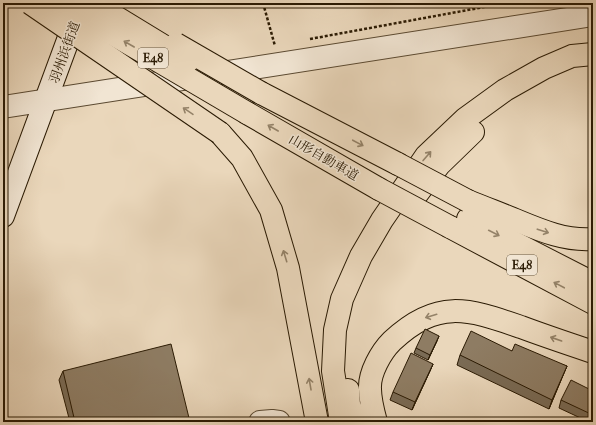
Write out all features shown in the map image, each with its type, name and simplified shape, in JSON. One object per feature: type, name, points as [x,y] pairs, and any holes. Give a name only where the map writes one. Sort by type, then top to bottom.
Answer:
[{"type":"highway","points":[[30,3],[220,133],[242,158],[271,210],[288,268],[317,422]]},
{"type":"highway","name":"山形自動車道","points":[[60,3],[255,102]]},
{"type":"highway","name":"山形自動車道","points":[[94,3],[255,102],[388,177],[593,283]]},
{"type":"highway","points":[[106,3],[255,102],[388,177],[459,214],[562,237],[584,240],[593,239]]},
{"type":"highway","points":[[340,422],[333,371],[335,330],[342,300],[361,256],[382,220],[426,156],[465,119],[505,90],[544,68],[572,56],[593,54]]},
{"type":"highway","points":[[357,422],[349,405],[345,367],[348,332],[354,301],[372,261],[396,222],[440,164],[477,128],[513,101],[549,77],[576,68],[593,67]]},
{"type":"highway","name":"山形自動車道","points":[[459,214],[593,303]]},
{"type":"highway","points":[[376,422],[372,409],[370,388],[379,357],[405,329],[422,319],[444,312],[462,311],[483,314],[593,352]]},
{"type":"street","name":"羽州浜街道","points":[[3,216],[82,3]]},
{"type":"street","points":[[3,107],[593,15]]},
{"type":"street","points":[[260,422],[279,422]]},
{"type":"path","points":[[263,3],[280,64]]},
{"type":"path","points":[[304,40],[506,3]]},
{"type":"building","points":[[425,329],[439,336],[430,355],[416,348]]},
{"type":"building","points":[[471,331],[512,351],[515,344],[567,366],[552,400],[460,355]]},
{"type":"building","points":[[171,344],[189,418],[174,422],[75,422],[63,371]]},
{"type":"building","points":[[411,353],[433,364],[415,402],[393,392]]},
{"type":"building","points":[[571,380],[593,391],[593,415],[561,400]]}]
